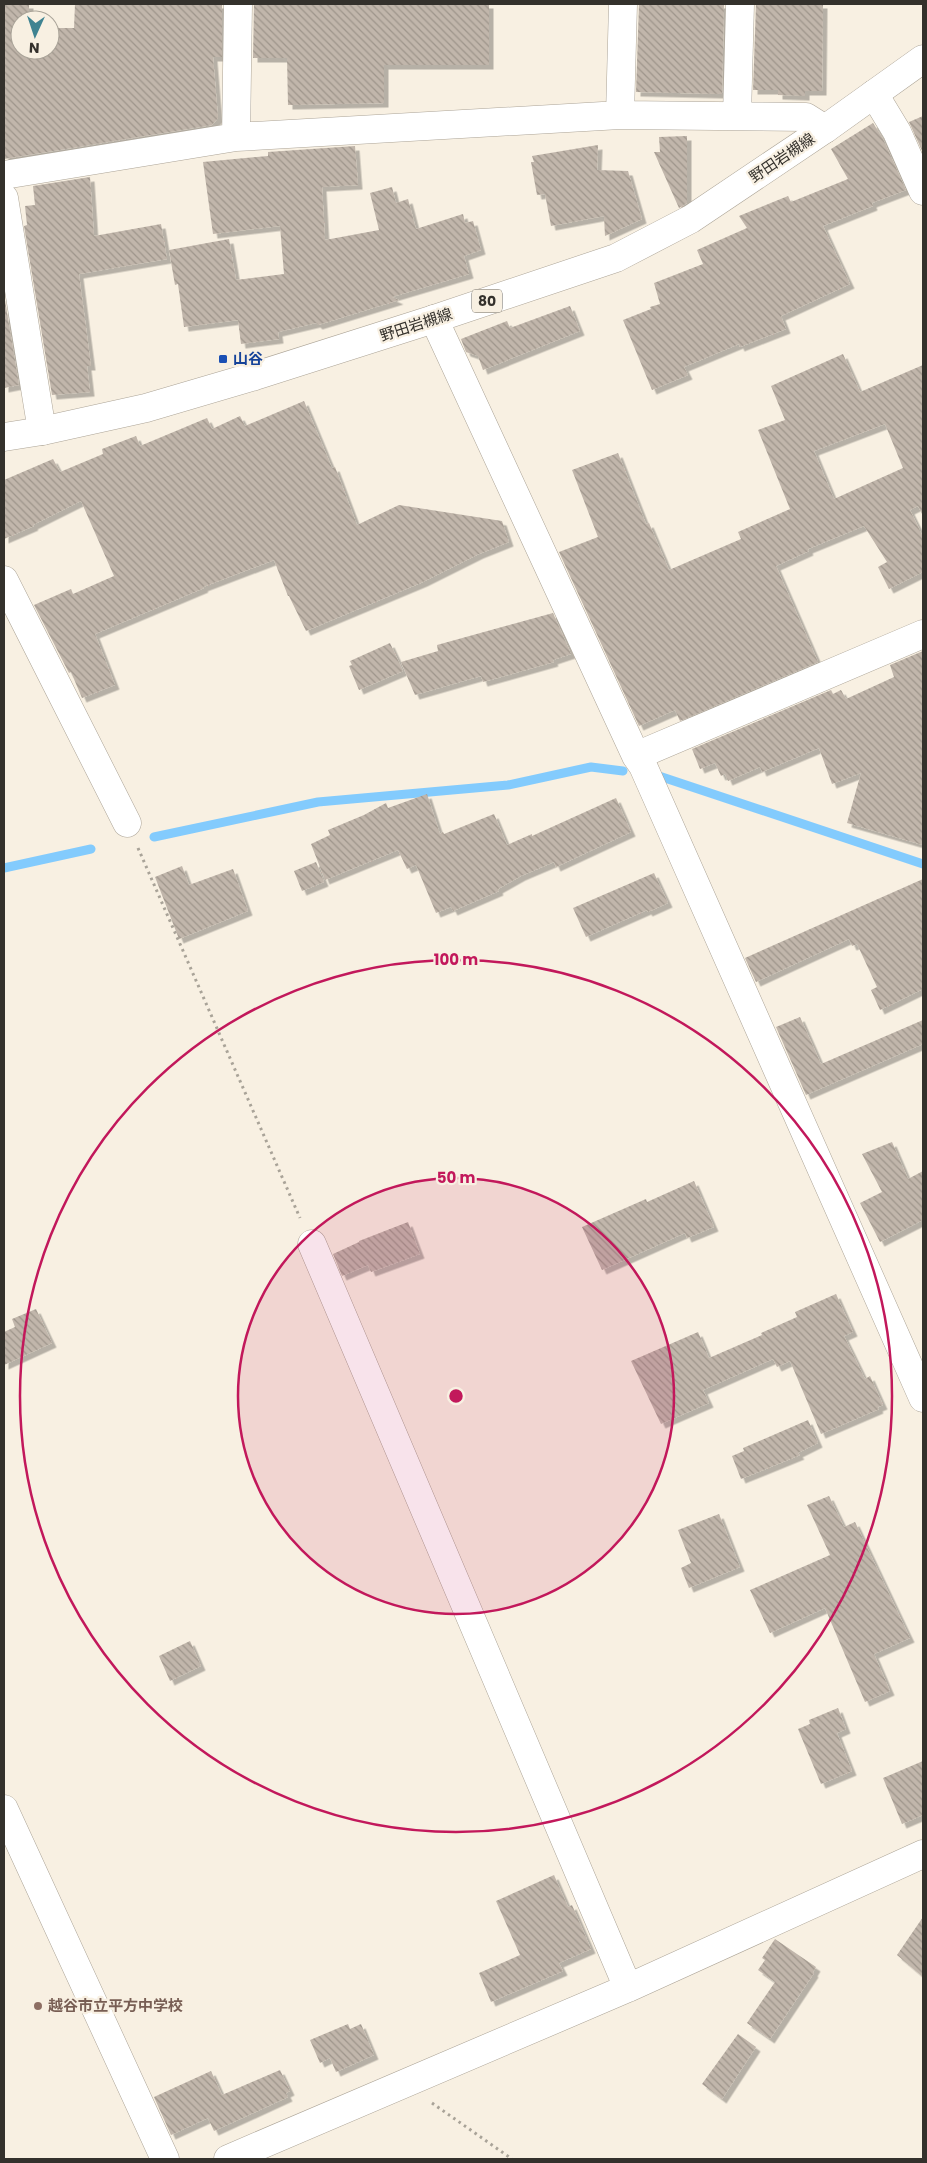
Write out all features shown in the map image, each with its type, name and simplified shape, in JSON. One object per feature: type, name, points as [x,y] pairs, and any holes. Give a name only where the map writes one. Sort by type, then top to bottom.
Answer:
[{"type":"street","points":[[236,137],[238,4]]},
{"type":"street","points":[[620,115],[623,4]]},
{"type":"street","points":[[737,116],[740,4]]},
{"type":"street","name":"野田岩槻線","points":[[4,437],[42,431],[146,408],[434,320],[616,258],[691,219],[825,129],[923,59]]},
{"type":"street","points":[[874,94],[897,132],[923,191]]},
{"type":"street","points":[[4,175],[236,137],[620,115],[806,118],[825,129]]},
{"type":"street","points":[[4,198],[42,431]]},
{"type":"street","points":[[434,320],[636,756],[655,793],[923,1398]]},
{"type":"street","points":[[4,580],[127,823]]},
{"type":"street","points":[[636,756],[923,634]]},
{"type":"street","points":[[312,1244],[628,1988]]},
{"type":"street","points":[[4,1809],[165,2159]]},
{"type":"street","points":[[228,2159],[919,1861]]},
{"type":"path","points":[[127,823],[312,1244]]},
{"type":"path","points":[[404,2083],[512,2159]]},
{"type":"building","points":[[4,4],[29,4],[29,10],[10,10],[10,60],[60,60],[60,28],[74,28],[75,4],[222,4],[222,57],[213,57],[218,118],[212,125],[4,159]]},
{"type":"building","points":[[254,4],[489,4],[489,65],[384,65],[384,103],[288,105],[287,58],[253,58]]},
{"type":"building","points":[[639,4],[724,4],[722,94],[636,92]]},
{"type":"building","points":[[756,4],[823,4],[822,91],[805,91],[805,96],[778,95],[778,90],[753,90]]},
{"type":"building","points":[[923,116],[923,153],[909,122]]},
{"type":"building","points":[[873,123],[883,139],[906,190],[872,203],[873,206],[823,226],[850,284],[781,316],[786,329],[740,347],[739,344],[684,367],[688,375],[652,390],[623,320],[660,304],[654,283],[703,264],[697,250],[747,228],[739,216],[788,196],[791,202],[848,179],[831,149]]},
{"type":"building","points":[[687,136],[687,203],[679,208],[654,152],[660,152],[659,137]]},
{"type":"building","points":[[598,145],[597,170],[628,171],[642,219],[605,236],[604,216],[551,226],[545,194],[537,195],[531,162],[534,162],[532,156]]},
{"type":"building","points":[[355,146],[358,185],[322,187],[325,240],[379,230],[370,193],[392,187],[396,203],[408,199],[416,229],[463,214],[465,223],[473,221],[481,250],[464,256],[469,274],[392,297],[399,300],[318,325],[316,323],[278,332],[279,339],[241,344],[238,320],[184,327],[178,284],[175,285],[169,250],[229,239],[236,280],[284,274],[280,226],[213,234],[203,162],[268,156],[268,152]]},
{"type":"building","points":[[90,177],[94,236],[161,224],[167,259],[79,274],[91,366],[87,366],[90,392],[52,395],[24,226],[27,225],[25,206],[35,205],[33,186]]},
{"type":"building","points":[[4,294],[19,385],[4,388]]},
{"type":"building","points":[[570,306],[580,331],[483,370],[478,356],[466,352],[461,339],[507,321],[510,328]]},
{"type":"building","points":[[843,354],[860,392],[923,365],[923,516],[918,506],[910,510],[923,537],[923,572],[889,589],[878,567],[887,562],[864,526],[808,549],[809,551],[776,566],[818,662],[680,721],[675,710],[639,726],[559,552],[598,537],[572,470],[618,453],[646,524],[649,523],[669,570],[741,539],[738,532],[790,509],[758,430],[785,420],[771,386]],"holes":[[[885,424],[903,468],[834,499],[814,451]]]},
{"type":"building","points":[[304,401],[332,468],[335,467],[357,525],[399,505],[502,521],[509,542],[479,554],[423,582],[306,631],[288,596],[274,560],[203,587],[95,634],[115,685],[82,698],[71,672],[69,673],[34,605],[71,589],[73,594],[114,576],[81,501],[34,526],[4,539],[4,480],[53,459],[60,472],[103,454],[102,449],[136,436],[140,446],[207,418],[212,429],[240,416],[245,426]]},
{"type":"building","points":[[553,613],[571,654],[553,660],[554,662],[483,682],[481,676],[415,695],[401,662],[438,651],[437,645]]},
{"type":"building","points":[[390,643],[403,671],[359,690],[349,666],[352,665],[350,661]]},
{"type":"building","points":[[923,651],[923,845],[847,823],[861,773],[832,784],[819,748],[762,772],[760,767],[728,781],[725,774],[721,776],[715,763],[700,769],[692,749],[831,690],[833,694],[841,690],[846,699],[894,677],[890,665]]},
{"type":"building","points":[[427,794],[440,834],[494,814],[507,845],[532,834],[532,836],[616,798],[631,832],[556,867],[554,862],[521,876],[498,889],[499,891],[453,911],[451,907],[436,913],[416,865],[407,869],[398,850],[325,880],[311,844],[330,835],[328,830],[364,815],[386,803],[388,808]]},
{"type":"building","points":[[316,862],[324,882],[302,891],[294,871]]},
{"type":"building","points":[[182,866],[189,885],[233,869],[248,911],[179,939],[155,877]]},
{"type":"building","points":[[654,873],[668,903],[648,912],[647,910],[586,937],[573,908]]},
{"type":"building","points":[[923,879],[923,989],[880,1010],[871,990],[877,987],[857,944],[852,946],[849,939],[756,982],[745,958]]},
{"type":"building","points":[[800,1017],[821,1064],[923,1020],[923,1044],[806,1095],[776,1027]]},
{"type":"building","points":[[892,1142],[908,1179],[923,1171],[923,1220],[880,1242],[860,1203],[882,1192],[862,1154]]},
{"type":"building","points":[[694,1181],[714,1227],[687,1238],[685,1233],[602,1270],[582,1227],[646,1199],[647,1202]]},
{"type":"building","points":[[408,1222],[420,1254],[371,1272],[368,1265],[342,1276],[333,1254],[359,1241]]},
{"type":"building","points":[[836,1294],[853,1332],[844,1336],[865,1379],[870,1376],[883,1405],[878,1407],[879,1409],[821,1434],[790,1361],[777,1367],[773,1359],[703,1390],[709,1403],[661,1424],[631,1361],[698,1332],[709,1358],[762,1335],[761,1333],[797,1317],[795,1312]]},
{"type":"building","points":[[36,1309],[52,1343],[4,1365],[4,1332],[15,1327],[12,1319]]},
{"type":"building","points":[[808,1420],[818,1443],[798,1453],[800,1455],[741,1479],[732,1456],[744,1451],[743,1448]]},
{"type":"building","points":[[829,1496],[844,1527],[855,1522],[910,1638],[874,1654],[890,1691],[865,1702],[825,1608],[770,1633],[750,1590],[830,1555],[807,1505]]},
{"type":"building","points":[[719,1514],[740,1567],[689,1588],[681,1568],[691,1563],[678,1530]]},
{"type":"building","points":[[190,1641],[201,1666],[170,1681],[159,1656]]},
{"type":"building","points":[[838,1708],[846,1729],[837,1733],[852,1771],[821,1784],[798,1729],[810,1724],[809,1720]]},
{"type":"building","points":[[923,1761],[923,1815],[902,1824],[883,1778]]},
{"type":"building","points":[[554,1875],[568,1907],[572,1905],[591,1949],[559,1963],[563,1971],[491,2002],[479,1973],[520,1955],[496,1901]]},
{"type":"building","points":[[923,1917],[923,1977],[897,1955]]},
{"type":"building","points":[[775,1939],[816,1967],[814,1973],[770,2039],[747,2023],[775,1982],[758,1970],[765,1960],[762,1958]]},
{"type":"building","points":[[348,2024],[350,2029],[361,2024],[374,2055],[336,2072],[330,2058],[320,2063],[310,2040]]},
{"type":"building","points":[[738,2034],[756,2047],[722,2099],[702,2084]]},
{"type":"building","points":[[280,2070],[290,2091],[286,2093],[288,2097],[214,2131],[208,2118],[171,2135],[154,2097],[211,2071],[222,2095]]},
{"type":"waterway","points":[[154,837],[318,802],[508,785],[591,767],[623,771]]},
{"type":"waterway","points":[[659,776],[923,864]]},
{"type":"waterway","points":[[4,868],[91,849]]},
{"type":"place","name":"山谷","points":[[223,359]]},
{"type":"place","name":"越谷市立平方中学校","points":[[38,2006]]}]
